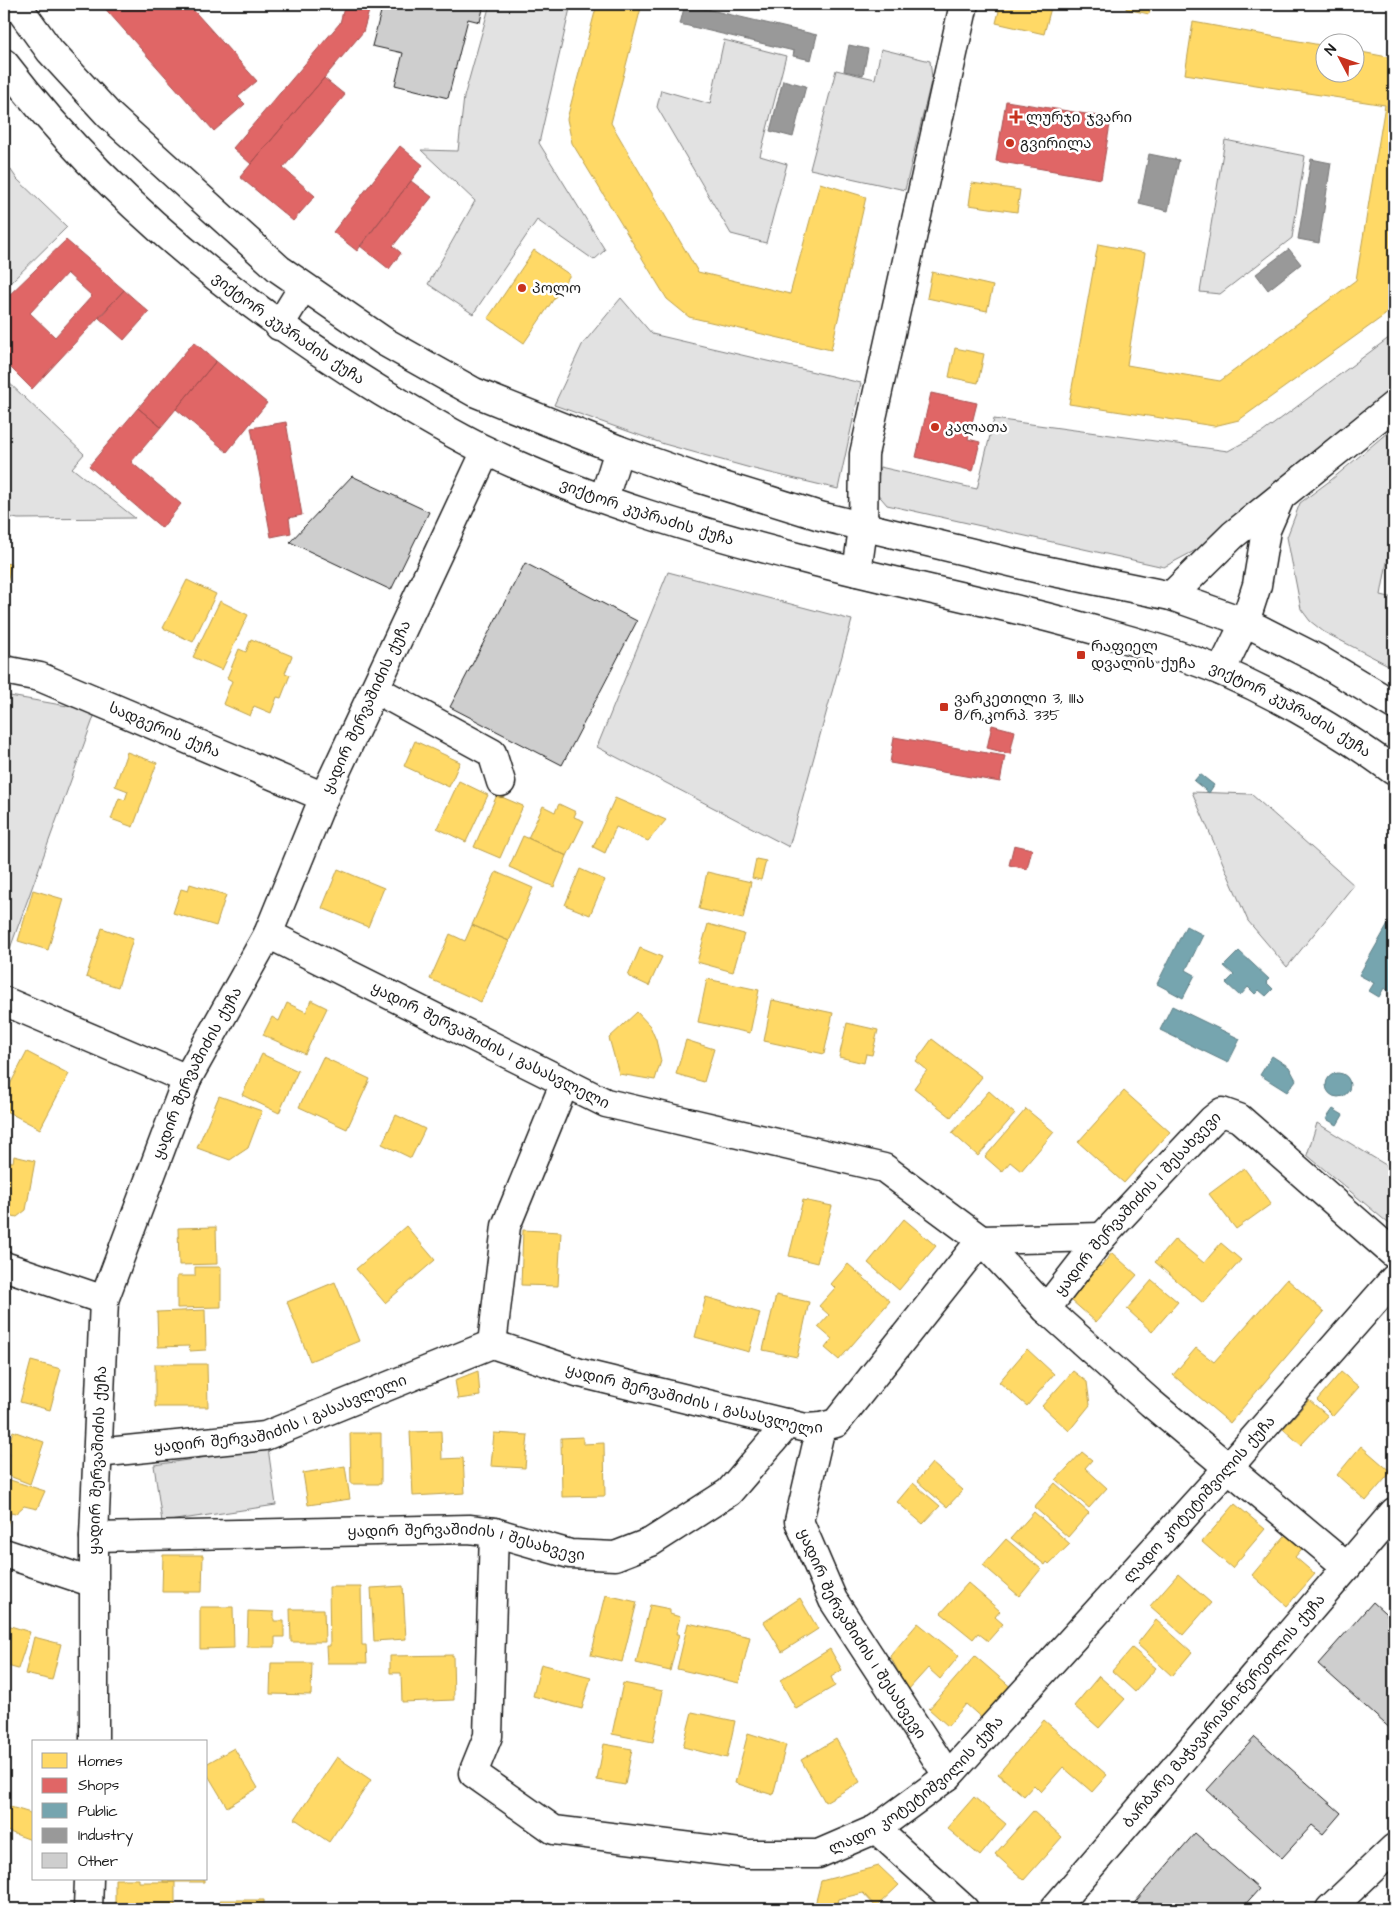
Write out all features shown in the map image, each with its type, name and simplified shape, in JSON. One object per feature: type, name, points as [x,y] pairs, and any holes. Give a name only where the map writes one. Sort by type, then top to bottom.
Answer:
[{"type":"street","points":[[16,4],[50,51],[109,115],[279,269],[385,342],[474,392],[619,450],[701,479],[863,528],[1039,569],[1171,596],[1246,622],[1316,658],[1394,705]]},
{"type":"street","points":[[858,572],[863,528],[864,454],[964,4]]},
{"type":"street","name":"ვიქტორ კუპრაძის ქუჩა","points":[[4,64],[65,136],[155,227],[205,269],[279,326],[361,378],[486,451],[604,498],[713,533],[858,572],[1055,618],[1161,649],[1222,671],[1292,707],[1352,740],[1394,771]]},
{"type":"street","points":[[279,326],[303,286]]},
{"type":"street","points":[[1171,596],[1233,535],[1394,404]]},
{"type":"street","points":[[604,498],[619,450]]},
{"type":"street","name":"ყადირ შერვაშიძის ქუჩა","points":[[94,1740],[94,1537],[104,1300],[187,1079],[268,934],[324,797],[486,451]]},
{"type":"street","points":[[1222,671],[1246,622],[1256,584],[1266,530],[1281,497]]},
{"type":"street","name":"სადგერის ქუჩა","points":[[4,670],[40,677],[324,797]]},
{"type":"street","points":[[374,689],[492,752],[501,782]]},
{"type":"street","name":"ყადირ შერვაშიძის I გასასვლელი","points":[[97,1454],[265,1436],[492,1344],[580,1373],[806,1428],[821,1427],[836,1422],[981,1240],[884,1168],[606,1103],[268,934]]},
{"type":"street","points":[[4,1001],[187,1079]]},
{"type":"street","points":[[492,1344],[506,1226],[564,1082]]},
{"type":"street","name":"ყადირ შერვაშიძის I შესახვევი","points":[[1046,1309],[1102,1236],[1212,1120],[1222,1112],[1239,1118],[1394,1254]]},
{"type":"street","points":[[981,1240],[1102,1236]]},
{"type":"street","name":"ყადირ შერვაშიძის I შესახვევი","points":[[981,1240],[1046,1309],[1151,1403],[1346,1567]]},
{"type":"street","points":[[4,1266],[104,1300]]},
{"type":"street","name":"ლადო კოტეტიშვილის ქუჩა","points":[[494,1532],[488,1736],[473,1772],[554,1830],[748,1854],[818,1854],[876,1828],[948,1776],[1228,1468],[1394,1279]]},
{"type":"street","name":"ყადირ შერვაშიძის I შესახვევი","points":[[94,1537],[469,1529],[494,1532],[570,1554],[615,1556],[651,1542],[729,1492],[788,1423]]},
{"type":"street","name":"ყადირ შერვაშიძის I შესახვევი","points":[[821,1427],[800,1520],[833,1600],[948,1776]]},
{"type":"street","name":"ბარბარე მაჭავარიანი-წერეთლის ქუჩა","points":[[1054,1909],[1394,1512]]},
{"type":"street","points":[[4,1554],[94,1583]]},
{"type":"street","points":[[876,1828],[964,1909]]},
{"type":"street","points":[[1330,1909],[1394,1848]]},
{"type":"street","points":[[88,1909],[89,1880]]},
{"type":"shaded area","points":[[490,4],[571,4],[539,143],[605,250],[594,260],[537,220],[473,314],[428,284],[475,201],[421,150],[458,151],[464,97]]},
{"type":"shaded area","points":[[724,40],[786,56],[760,156],[787,164],[766,243],[731,234],[657,107],[661,90],[710,104]]},
{"type":"shaded area","points":[[881,49],[930,61],[932,77],[905,190],[810,169],[836,70],[875,79]]},
{"type":"shaded area","points":[[1225,140],[1305,156],[1292,238],[1220,294],[1200,292]]},
{"type":"shaded area","points":[[4,160],[17,179],[67,227],[4,289]]},
{"type":"shaded area","points":[[621,298],[652,334],[861,383],[838,489],[754,469],[664,444],[554,405],[582,345]]},
{"type":"shaded area","points":[[1394,334],[1394,391],[1198,549],[1164,567],[887,505],[876,492],[880,467],[977,489],[994,419],[1228,451],[1263,432]]},
{"type":"shaded area","points":[[4,378],[84,454],[72,468],[135,518],[18,519],[4,516]]},
{"type":"shaded area","points":[[1394,427],[1394,524],[1381,595],[1394,598],[1394,668],[1324,632],[1310,621],[1301,609],[1287,537],[1300,503],[1331,480]]},
{"type":"shaded area","points":[[668,572],[852,620],[789,847],[597,747]]},
{"type":"shaded area","points":[[4,695],[96,711],[4,965]]},
{"type":"shaded area","points":[[1192,792],[1251,794],[1354,885],[1287,967],[1248,921]]},
{"type":"shaded area","points":[[1317,1123],[1394,1170],[1394,1228],[1307,1155]]},
{"type":"shaded area","points":[[268,1448],[276,1505],[162,1522],[154,1465]]},
{"type":"building: Homes","points":[[597,4],[642,4],[611,123],[698,272],[790,294],[820,183],[866,197],[831,350],[689,317],[667,299],[572,143],[567,119]]},
{"type":"building: Homes","points":[[990,4],[1052,4],[1044,34],[996,23],[999,11],[989,8]]},
{"type":"building: Homes","points":[[1127,4],[1152,4],[1149,14],[1126,9]]},
{"type":"building: Homes","points":[[1193,22],[1316,44],[1316,82],[1366,82],[1366,53],[1393,58],[1394,50],[1394,301],[1385,315],[1239,420],[1214,426],[1069,404],[1098,244],[1145,253],[1127,365],[1220,381],[1356,280],[1385,105],[1185,74]]},
{"type":"building: Homes","points":[[972,183],[1020,190],[1017,212],[969,205]]},
{"type":"building: Homes","points":[[534,250],[570,275],[524,343],[488,318]]},
{"type":"building: Homes","points":[[932,272],[993,286],[987,311],[927,298]]},
{"type":"building: Homes","points":[[955,348],[984,354],[978,383],[949,377]]},
{"type":"building: Homes","points":[[4,563],[11,564],[4,600]]},
{"type":"building: Homes","points":[[187,580],[216,594],[193,642],[163,628]]},
{"type":"building: Homes","points":[[220,601],[248,615],[222,670],[193,657]]},
{"type":"building: Homes","points":[[251,639],[292,656],[285,673],[290,675],[281,698],[277,697],[271,713],[254,706],[250,716],[223,704],[232,681],[227,678],[239,649],[246,652]]},
{"type":"building: Homes","points":[[415,741],[460,762],[449,787],[404,766]]},
{"type":"building: Homes","points":[[127,752],[157,763],[133,827],[111,819],[119,798],[125,800],[128,791],[115,786]]},
{"type":"building: Homes","points":[[459,781],[488,795],[466,842],[437,828]]},
{"type":"building: Homes","points":[[497,795],[523,806],[500,858],[474,847]]},
{"type":"building: Homes","points":[[615,798],[666,820],[648,841],[616,827],[605,853],[593,847]]},
{"type":"building: Homes","points":[[559,804],[576,812],[574,817],[584,821],[567,856],[528,838],[543,806],[555,812]]},
{"type":"building: Homes","points":[[523,836],[567,856],[554,887],[509,867]]},
{"type":"building: Homes","points":[[756,859],[766,861],[761,880],[752,878]]},
{"type":"building: Homes","points":[[338,869],[384,888],[368,927],[322,908]]},
{"type":"building: Homes","points":[[580,869],[605,880],[590,915],[565,905]]},
{"type":"building: Homes","points":[[496,872],[533,888],[509,941],[472,925]]},
{"type":"building: Homes","points":[[707,872],[751,882],[743,919],[699,909]]},
{"type":"building: Homes","points":[[190,884],[226,895],[216,926],[173,913],[181,889],[188,891]]},
{"type":"building: Homes","points":[[33,890],[63,899],[48,950],[18,941]]},
{"type":"building: Homes","points":[[708,924],[744,934],[733,972],[697,962]]},
{"type":"building: Homes","points":[[472,925],[509,941],[481,1002],[430,979],[450,934],[465,941]]},
{"type":"building: Homes","points":[[102,928],[133,939],[118,987],[86,977]]},
{"type":"building: Homes","points":[[640,948],[662,957],[649,986],[628,976]]},
{"type":"building: Homes","points":[[707,979],[759,990],[750,1033],[698,1022]]},
{"type":"building: Homes","points":[[311,1000],[327,1008],[305,1054],[263,1035],[272,1017],[279,1021],[287,1003],[306,1012]]},
{"type":"building: Homes","points":[[772,1000],[833,1013],[824,1054],[764,1041]]},
{"type":"building: Homes","points":[[637,1012],[650,1026],[656,1040],[661,1061],[655,1080],[619,1074],[609,1038]]},
{"type":"building: Homes","points":[[847,1023],[878,1030],[872,1055],[866,1054],[864,1063],[839,1057]]},
{"type":"building: Homes","points":[[932,1039],[982,1077],[951,1117],[914,1088],[927,1070],[916,1061]]},
{"type":"building: Homes","points":[[686,1040],[714,1049],[704,1082],[676,1074]]},
{"type":"building: Homes","points":[[4,1052],[8,1054],[4,1064]]},
{"type":"building: Homes","points":[[27,1052],[69,1074],[40,1129],[4,1110],[4,1096]]},
{"type":"building: Homes","points":[[262,1054],[298,1071],[279,1113],[242,1095]]},
{"type":"building: Homes","points":[[323,1057],[370,1079],[347,1129],[299,1107]]},
{"type":"building: Homes","points":[[989,1091],[1015,1114],[978,1156],[952,1133]]},
{"type":"building: Homes","points":[[1124,1091],[1170,1132],[1124,1183],[1078,1142]]},
{"type":"building: Homes","points":[[219,1096],[262,1111],[248,1148],[230,1160],[197,1148]]},
{"type":"building: Homes","points":[[1026,1109],[1054,1132],[1021,1171],[1010,1162],[1002,1172],[985,1157]]},
{"type":"building: Homes","points":[[396,1115],[425,1129],[411,1158],[382,1144]]},
{"type":"building: Homes","points":[[14,1156],[35,1161],[26,1210],[17,1217],[4,1214],[4,1161],[13,1162]]},
{"type":"building: Homes","points":[[1244,1168],[1271,1204],[1236,1229],[1209,1194]]},
{"type":"building: Homes","points":[[803,1200],[832,1206],[817,1263],[789,1256]]},
{"type":"building: Homes","points":[[904,1219],[936,1246],[899,1290],[868,1263]]},
{"type":"building: Homes","points":[[406,1226],[435,1260],[385,1303],[356,1269]]},
{"type":"building: Homes","points":[[216,1227],[217,1264],[179,1265],[178,1228]]},
{"type":"building: Homes","points":[[523,1230],[561,1232],[558,1286],[521,1285]]},
{"type":"building: Homes","points":[[1175,1239],[1204,1263],[1221,1243],[1241,1260],[1203,1303],[1155,1262]]},
{"type":"building: Homes","points":[[1112,1253],[1137,1275],[1096,1322],[1071,1300],[1083,1286],[1080,1284],[1097,1264],[1100,1267]]},
{"type":"building: Homes","points":[[848,1264],[890,1301],[839,1360],[825,1348],[832,1339],[818,1327],[829,1315],[819,1306],[835,1288],[831,1284]]},
{"type":"building: Homes","points":[[195,1267],[221,1267],[221,1307],[177,1308],[177,1276],[195,1276]]},
{"type":"building: Homes","points":[[1287,1279],[1324,1312],[1230,1423],[1173,1375],[1196,1348],[1214,1362]]},
{"type":"building: Homes","points":[[1152,1280],[1178,1302],[1152,1332],[1127,1309]]},
{"type":"building: Homes","points":[[335,1282],[359,1341],[310,1361],[287,1302]]},
{"type":"building: Homes","points":[[776,1295],[809,1302],[797,1357],[763,1350]]},
{"type":"building: Homes","points":[[706,1297],[760,1313],[749,1352],[695,1337]]},
{"type":"building: Homes","points":[[205,1310],[206,1350],[190,1351],[189,1346],[158,1347],[157,1312]]},
{"type":"building: Homes","points":[[1027,1349],[1054,1374],[1027,1406],[999,1382]]},
{"type":"building: Homes","points":[[31,1361],[61,1369],[50,1410],[20,1402]]},
{"type":"building: Homes","points":[[155,1364],[207,1364],[208,1407],[155,1407]]},
{"type":"building: Homes","points":[[478,1371],[480,1396],[458,1399],[455,1380]]},
{"type":"building: Homes","points":[[1073,1371],[1087,1382],[1090,1405],[1069,1431],[1042,1406]]},
{"type":"building: Homes","points":[[1341,1372],[1359,1387],[1333,1416],[1317,1400]]},
{"type":"building: Homes","points":[[1309,1400],[1328,1416],[1301,1445],[1283,1429]]},
{"type":"building: Homes","points":[[13,1431],[44,1442],[30,1484],[4,1474],[10,1454],[6,1452]]},
{"type":"building: Homes","points":[[441,1431],[442,1459],[463,1458],[465,1493],[413,1496],[410,1432]]},
{"type":"building: Homes","points":[[350,1433],[381,1433],[381,1484],[351,1484]]},
{"type":"building: Homes","points":[[494,1433],[528,1435],[525,1468],[491,1466]]},
{"type":"building: Homes","points":[[583,1437],[583,1444],[604,1443],[605,1496],[562,1497],[561,1438]]},
{"type":"building: Homes","points":[[1361,1446],[1391,1472],[1366,1501],[1337,1475]]},
{"type":"building: Homes","points":[[1082,1452],[1092,1460],[1085,1468],[1107,1488],[1089,1508],[1056,1480]]},
{"type":"building: Homes","points":[[932,1463],[963,1490],[947,1507],[917,1481]]},
{"type":"building: Homes","points":[[345,1466],[350,1499],[308,1505],[303,1473]]},
{"type":"building: Homes","points":[[10,1480],[45,1491],[37,1509],[24,1506],[15,1514],[11,1513],[6,1528],[4,1527],[4,1488],[7,1489]]},
{"type":"building: Homes","points":[[913,1483],[940,1506],[923,1524],[897,1502]]},
{"type":"building: Homes","points":[[1055,1483],[1089,1513],[1068,1537],[1034,1507]]},
{"type":"building: Homes","points":[[1235,1504],[1265,1529],[1232,1568],[1202,1542]]},
{"type":"building: Homes","points":[[1034,1512],[1070,1544],[1049,1564],[1047,1562],[1045,1565],[1011,1538]]},
{"type":"building: Homes","points":[[1289,1531],[1305,1545],[1295,1557],[1315,1574],[1287,1606],[1252,1575]]},
{"type":"building: Homes","points":[[1006,1539],[1041,1569],[1019,1596],[983,1565]]},
{"type":"building: Homes","points":[[163,1555],[203,1555],[202,1592],[162,1592]]},
{"type":"building: Homes","points":[[1178,1574],[1211,1603],[1183,1635],[1150,1606]]},
{"type":"building: Homes","points":[[968,1583],[1000,1611],[995,1617],[1003,1624],[988,1641],[978,1633],[973,1639],[941,1613]]},
{"type":"building: Homes","points":[[403,1586],[406,1639],[374,1641],[371,1588]]},
{"type":"building: Homes","points":[[329,1587],[361,1587],[362,1645],[366,1645],[367,1663],[327,1663],[326,1646],[330,1646]]},
{"type":"building: Homes","points":[[606,1595],[637,1602],[622,1662],[591,1655]]},
{"type":"building: Homes","points":[[800,1598],[818,1629],[782,1652],[764,1622]]},
{"type":"building: Homes","points":[[650,1605],[670,1609],[670,1614],[680,1617],[676,1634],[679,1634],[670,1671],[636,1663]]},
{"type":"building: Homes","points":[[200,1607],[233,1607],[234,1648],[200,1649]]},
{"type":"building: Homes","points":[[290,1609],[324,1609],[325,1642],[291,1642]]},
{"type":"building: Homes","points":[[248,1611],[274,1612],[274,1621],[284,1621],[284,1637],[275,1637],[275,1647],[247,1647]]},
{"type":"building: Homes","points":[[1156,1620],[1192,1652],[1172,1676],[1137,1644]]},
{"type":"building: Homes","points":[[688,1623],[750,1637],[739,1683],[677,1669]]},
{"type":"building: Homes","points":[[918,1623],[959,1656],[940,1679],[928,1668],[908,1690],[890,1656]]},
{"type":"building: Homes","points":[[4,1624],[30,1632],[18,1669],[4,1665]]},
{"type":"building: Homes","points":[[34,1637],[61,1644],[52,1680],[25,1674]]},
{"type":"building: Homes","points":[[1132,1648],[1156,1668],[1135,1692],[1112,1671]]},
{"type":"building: Homes","points":[[830,1649],[842,1670],[831,1677],[835,1686],[796,1709],[780,1680]]},
{"type":"building: Homes","points":[[453,1655],[454,1700],[402,1702],[401,1673],[390,1673],[390,1656]]},
{"type":"building: Homes","points":[[975,1656],[1014,1690],[986,1722],[966,1704],[948,1726],[929,1709]]},
{"type":"building: Homes","points":[[271,1663],[312,1663],[311,1695],[270,1694]]},
{"type":"building: Homes","points":[[541,1664],[591,1677],[582,1709],[533,1696]]},
{"type":"building: Homes","points":[[1099,1676],[1125,1699],[1099,1728],[1074,1706]]},
{"type":"building: Homes","points":[[623,1683],[663,1691],[653,1742],[612,1734]]},
{"type":"building: Homes","points":[[692,1712],[735,1721],[727,1758],[683,1747]]},
{"type":"building: Homes","points":[[1044,1720],[1107,1775],[1092,1792],[1063,1767],[1041,1792],[1034,1785],[1024,1796],[998,1774]]},
{"type":"building: Homes","points":[[748,1733],[786,1745],[773,1795],[735,1783]]},
{"type":"building: Homes","points":[[836,1739],[860,1782],[825,1802],[801,1760]]},
{"type":"building: Homes","points":[[604,1744],[632,1749],[625,1785],[597,1780]]},
{"type":"building: Homes","points":[[234,1748],[258,1788],[227,1807],[208,1775],[208,1763]]},
{"type":"building: Homes","points":[[337,1757],[371,1780],[329,1842],[295,1819]]},
{"type":"building: Homes","points":[[974,1797],[1006,1824],[980,1856],[947,1828]]},
{"type":"building: Homes","points":[[4,1805],[32,1813],[32,1840],[4,1830]]},
{"type":"building: Homes","points":[[1033,1811],[1062,1837],[1024,1880],[995,1854]]},
{"type":"building: Homes","points":[[879,1866],[899,1885],[876,1907],[863,1893],[839,1899],[837,1909],[814,1909],[821,1881]]},
{"type":"building: Homes","points":[[115,1880],[175,1882],[175,1909],[115,1909]]},
{"type":"building: Homes","points":[[163,1880],[204,1880],[204,1882],[163,1882]]},
{"type":"building: Homes","points":[[220,1900],[264,1900],[264,1909],[220,1909]]},
{"type":"building: Shops","points":[[101,4],[188,4],[257,81],[238,97],[245,104],[214,131]]},
{"type":"building: Shops","points":[[345,4],[371,4],[363,32],[251,164],[233,148],[340,23]]},
{"type":"building: Shops","points":[[324,78],[345,95],[283,168],[315,196],[293,221],[240,177]]},
{"type":"building: Shops","points":[[1006,101],[1111,118],[1101,179],[996,161]]},
{"type":"building: Shops","points":[[400,146],[423,165],[357,251],[333,232]]},
{"type":"building: Shops","points":[[411,181],[432,197],[393,246],[401,253],[389,269],[360,246]]},
{"type":"building: Shops","points":[[66,240],[124,290],[32,389],[4,361],[4,300]],"holes":[[[67,273],[92,296],[55,337],[30,313]]]},
{"type":"building: Shops","points":[[124,290],[149,312],[124,340],[99,318]]},
{"type":"building: Shops","points":[[194,342],[216,361],[161,427],[138,408]]},
{"type":"building: Shops","points":[[216,361],[267,403],[227,452],[176,409]]},
{"type":"building: Shops","points":[[931,393],[977,403],[968,439],[980,442],[973,471],[916,457]]},
{"type":"building: Shops","points":[[138,408],[161,427],[131,462],[181,504],[162,528],[89,466]]},
{"type":"building: Shops","points":[[286,422],[302,515],[289,518],[291,533],[271,537],[251,428]]},
{"type":"building: Shops","points":[[992,725],[1015,731],[1010,754],[987,748]]},
{"type":"building: Shops","points":[[894,737],[1005,756],[1000,782],[890,763]]},
{"type":"building: Shops","points":[[1014,845],[1032,849],[1027,869],[1009,865]]},
{"type":"building: Public","points":[[1200,774],[1214,785],[1209,793],[1194,781]]},
{"type":"building: Public","points":[[1394,914],[1394,994],[1384,988],[1379,997],[1369,991],[1374,983],[1359,975]]},
{"type":"building: Public","points":[[1186,926],[1203,935],[1186,970],[1195,975],[1183,998],[1157,984]]},
{"type":"building: Public","points":[[1239,951],[1269,979],[1266,982],[1273,989],[1266,996],[1259,990],[1255,994],[1248,987],[1240,996],[1226,983],[1234,975],[1224,966]]},
{"type":"building: Public","points":[[1172,1006],[1240,1039],[1228,1063],[1160,1030]]},
{"type":"building: Public","points":[[1272,1056],[1289,1067],[1296,1080],[1287,1092],[1260,1075]]},
{"type":"building: Public","points":[[1338,1073],[1347,1076],[1350,1085],[1347,1094],[1338,1097],[1329,1094],[1326,1085],[1329,1076]]},
{"type":"building: Public","points":[[1333,1109],[1343,1115],[1337,1125],[1326,1119]]},
{"type":"building: Industry","points":[[685,4],[817,35],[811,60],[793,56],[794,51],[680,24]]},
{"type":"building: Industry","points":[[849,45],[868,49],[863,75],[844,71]]},
{"type":"building: Industry","points":[[783,80],[806,86],[793,137],[770,131]]},
{"type":"building: Industry","points":[[1149,154],[1179,160],[1168,211],[1139,204]]},
{"type":"building: Industry","points":[[1311,159],[1331,163],[1319,243],[1298,239]]},
{"type":"building: Industry","points":[[1289,249],[1301,264],[1268,290],[1256,274]]},
{"type":"building: Other","points":[[383,4],[484,4],[480,22],[468,19],[448,98],[395,85],[403,53],[372,46]]},
{"type":"building: Other","points":[[352,476],[429,512],[391,590],[290,542]]},
{"type":"building: Other","points":[[525,563],[637,621],[562,765],[450,707]]},
{"type":"building: Other","points":[[1373,1602],[1394,1621],[1394,1732],[1318,1664]]},
{"type":"building: Other","points":[[1255,1737],[1341,1813],[1323,1834],[1312,1825],[1282,1858],[1207,1790]]},
{"type":"building: Other","points":[[1195,1833],[1259,1889],[1241,1909],[1129,1909]]},
{"type":"place","name":"ლურჯი ჯვარი","points":[[1016,117]]},
{"type":"place","name":"გვირილა","points":[[1010,143]]},
{"type":"place","name":"პოლო","points":[[522,288]]},
{"type":"place","name":"კალათა","points":[[935,427]]},
{"type":"place","name":"რაფიელ დვალის ქუჩა","points":[[1081,655]]},
{"type":"place","name":"ვარკეთილი 3, IIIა მ/რ,კორპ. 335","points":[[944,707]]}]
